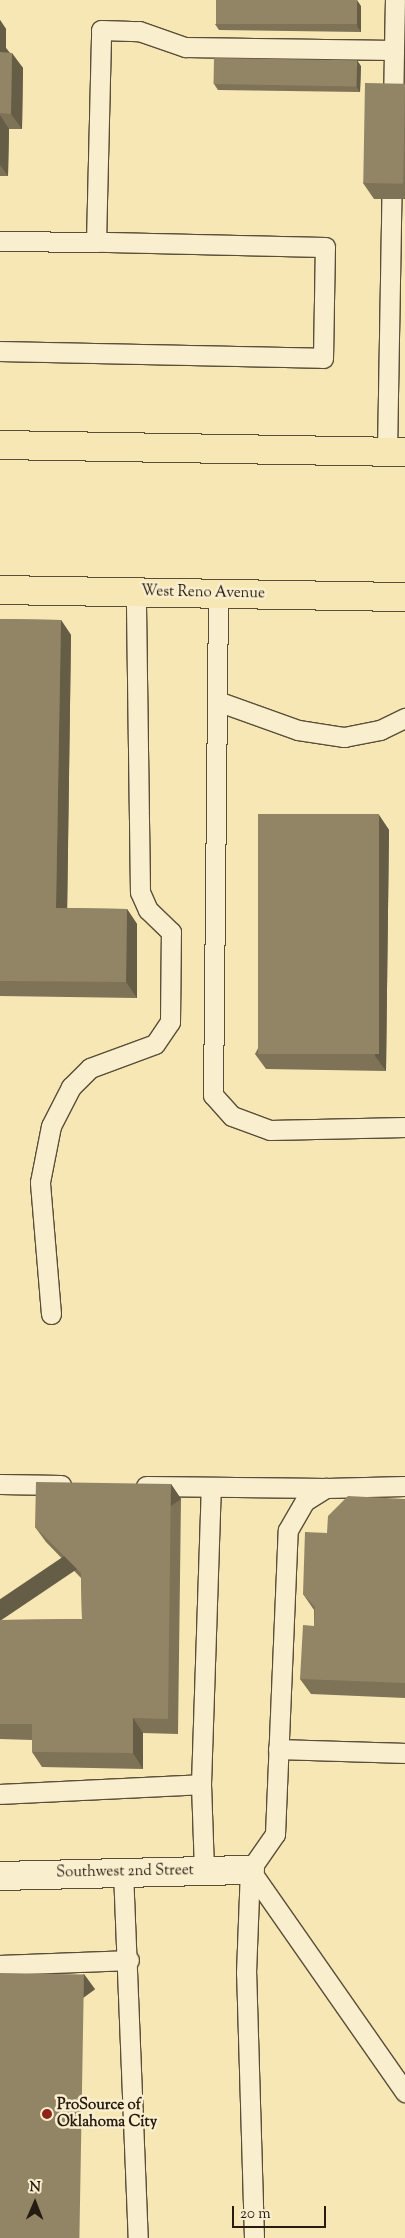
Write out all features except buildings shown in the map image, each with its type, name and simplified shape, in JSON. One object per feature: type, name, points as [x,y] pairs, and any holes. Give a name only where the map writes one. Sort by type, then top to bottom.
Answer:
[{"type":"main road","points":[[0,445],[396,452]]},
{"type":"main road","name":"West Reno Avenue","points":[[0,590],[405,597]]},
{"type":"street","name":"Southwest 2nd Street","points":[[0,1876],[250,1870]]},
{"type":"lane","points":[[393,126],[399,82],[394,50],[395,0]]},
{"type":"lane","points":[[96,242],[101,30],[139,31],[185,46],[394,50]]},
{"type":"lane","points":[[393,153],[398,343],[396,452]]},
{"type":"lane","points":[[0,241],[325,247],[323,358],[0,351]]},
{"type":"lane","points":[[51,1314],[40,1182],[51,1126],[71,1087],[90,1068],[155,1044],[170,1022],[172,932],[148,910],[140,892],[136,592]]},
{"type":"lane","points":[[218,594],[213,1096],[232,1116],[270,1130],[405,1127]]},
{"type":"lane","points":[[217,701],[298,730],[344,737],[380,730],[405,718]]},
{"type":"lane","points":[[0,1484],[77,1485]]},
{"type":"lane","points":[[125,1486],[326,1488],[405,1486]]},
{"type":"lane","points":[[204,1870],[201,1784],[211,1487]]},
{"type":"lane","points":[[254,2238],[246,1973],[250,1870],[275,1834],[288,1530],[305,1501],[326,1488]]},
{"type":"lane","points":[[278,1750],[405,1753]]},
{"type":"lane","points":[[0,1794],[201,1784]]},
{"type":"lane","points":[[250,1870],[405,2092]]},
{"type":"lane","points":[[123,1872],[129,1960],[138,2238]]},
{"type":"lane","points":[[0,1965],[129,1960]]},
{"type":"place","name":"ProSource of Oklahoma City","points":[[47,2114]]}]
